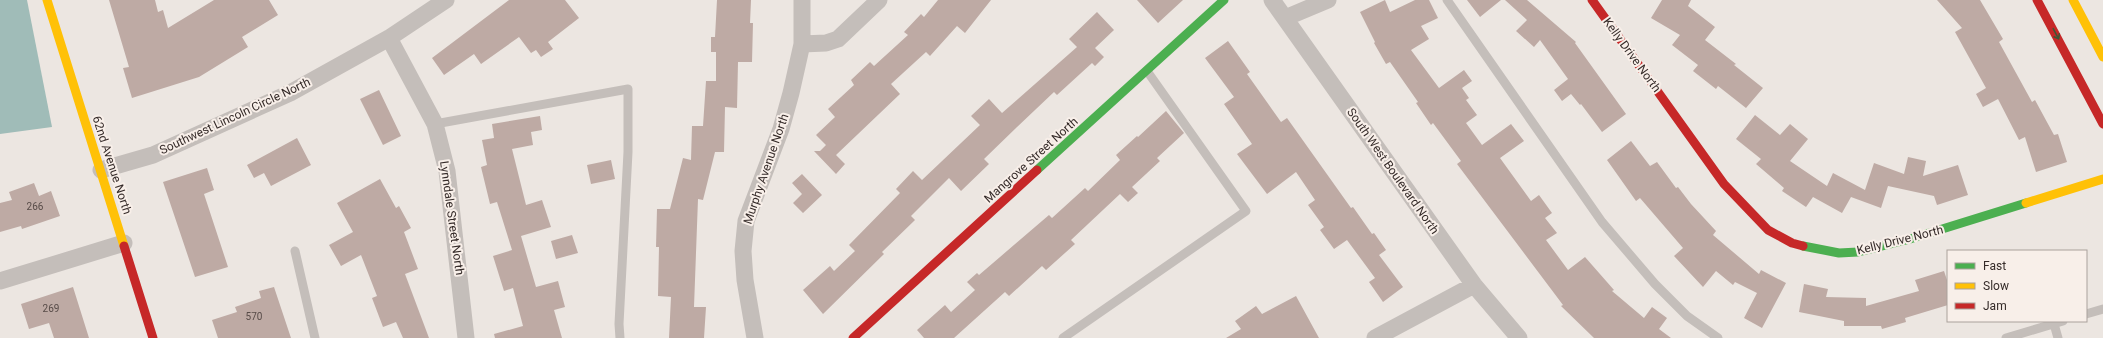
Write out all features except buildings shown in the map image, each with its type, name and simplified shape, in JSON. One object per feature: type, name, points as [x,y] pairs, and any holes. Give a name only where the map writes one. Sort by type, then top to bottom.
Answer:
[{"type":"street","name":"62nd Avenue North","points":[[47,0],[153,338]]},
{"type":"street","name":"Southwest Lincoln Circle North","points":[[101,170],[153,154],[290,93],[389,38],[446,0]]},
{"type":"street","name":"Murphy Avenue North","points":[[755,338],[745,280],[743,251],[746,221],[781,129],[802,44],[802,0]]},
{"type":"street","points":[[802,44],[826,43],[838,39],[879,0]]},
{"type":"street","name":"Mangrove Street North","points":[[853,338],[1224,0]]},
{"type":"street","name":"South West Boulevard North","points":[[1272,0],[1474,285],[1519,338]]},
{"type":"street","points":[[1285,18],[1328,0]]},
{"type":"street","name":"Kelly Drive North","points":[[1592,0],[1724,184],[1768,230],[1792,243],[1816,250],[1839,253],[1858,252],[1910,239],[2103,179]]},
{"type":"street","points":[[2037,0],[2103,124]]},
{"type":"street","points":[[2073,0],[2103,57]]},
{"type":"street","name":"Lynndale Street North","points":[[389,38],[435,124],[447,171],[466,338]]},
{"type":"street","points":[[0,281],[124,243]]},
{"type":"street","points":[[1376,338],[1474,285]]},
{"type":"lane","points":[[1448,0],[1602,222],[1655,284],[1687,316],[1718,338]]},
{"type":"lane","points":[[1063,338],[1246,211],[1147,70]]},
{"type":"lane","points":[[435,124],[628,89],[628,152],[619,324],[620,338]]},
{"type":"lane","points":[[295,251],[315,338]]},
{"type":"lane","points":[[2087,314],[2103,309]]},
{"type":"lane","points":[[2006,338],[2061,322]]},
{"type":"lane","points":[[2054,324],[2058,338]]},
{"type":"water","points":[[0,0],[27,0],[52,127],[0,134]]},
{"type":"traffic: fast","points":[[1037,170],[1224,0]]},
{"type":"traffic: fast","points":[[1803,246],[1839,253],[1858,252],[1910,239],[2026,203]]},
{"type":"traffic: slow","points":[[47,0],[124,246]]},
{"type":"traffic: slow","points":[[2073,0],[2103,57]]},
{"type":"traffic: slow","points":[[2026,203],[2103,179]]},
{"type":"traffic: jam","points":[[1592,0],[1724,184],[1768,230],[1792,243],[1803,246]]},
{"type":"traffic: jam","points":[[2037,0],[2103,124]]},
{"type":"traffic: jam","points":[[853,338],[1037,170]]},
{"type":"traffic: jam","points":[[124,246],[153,338]]}]
